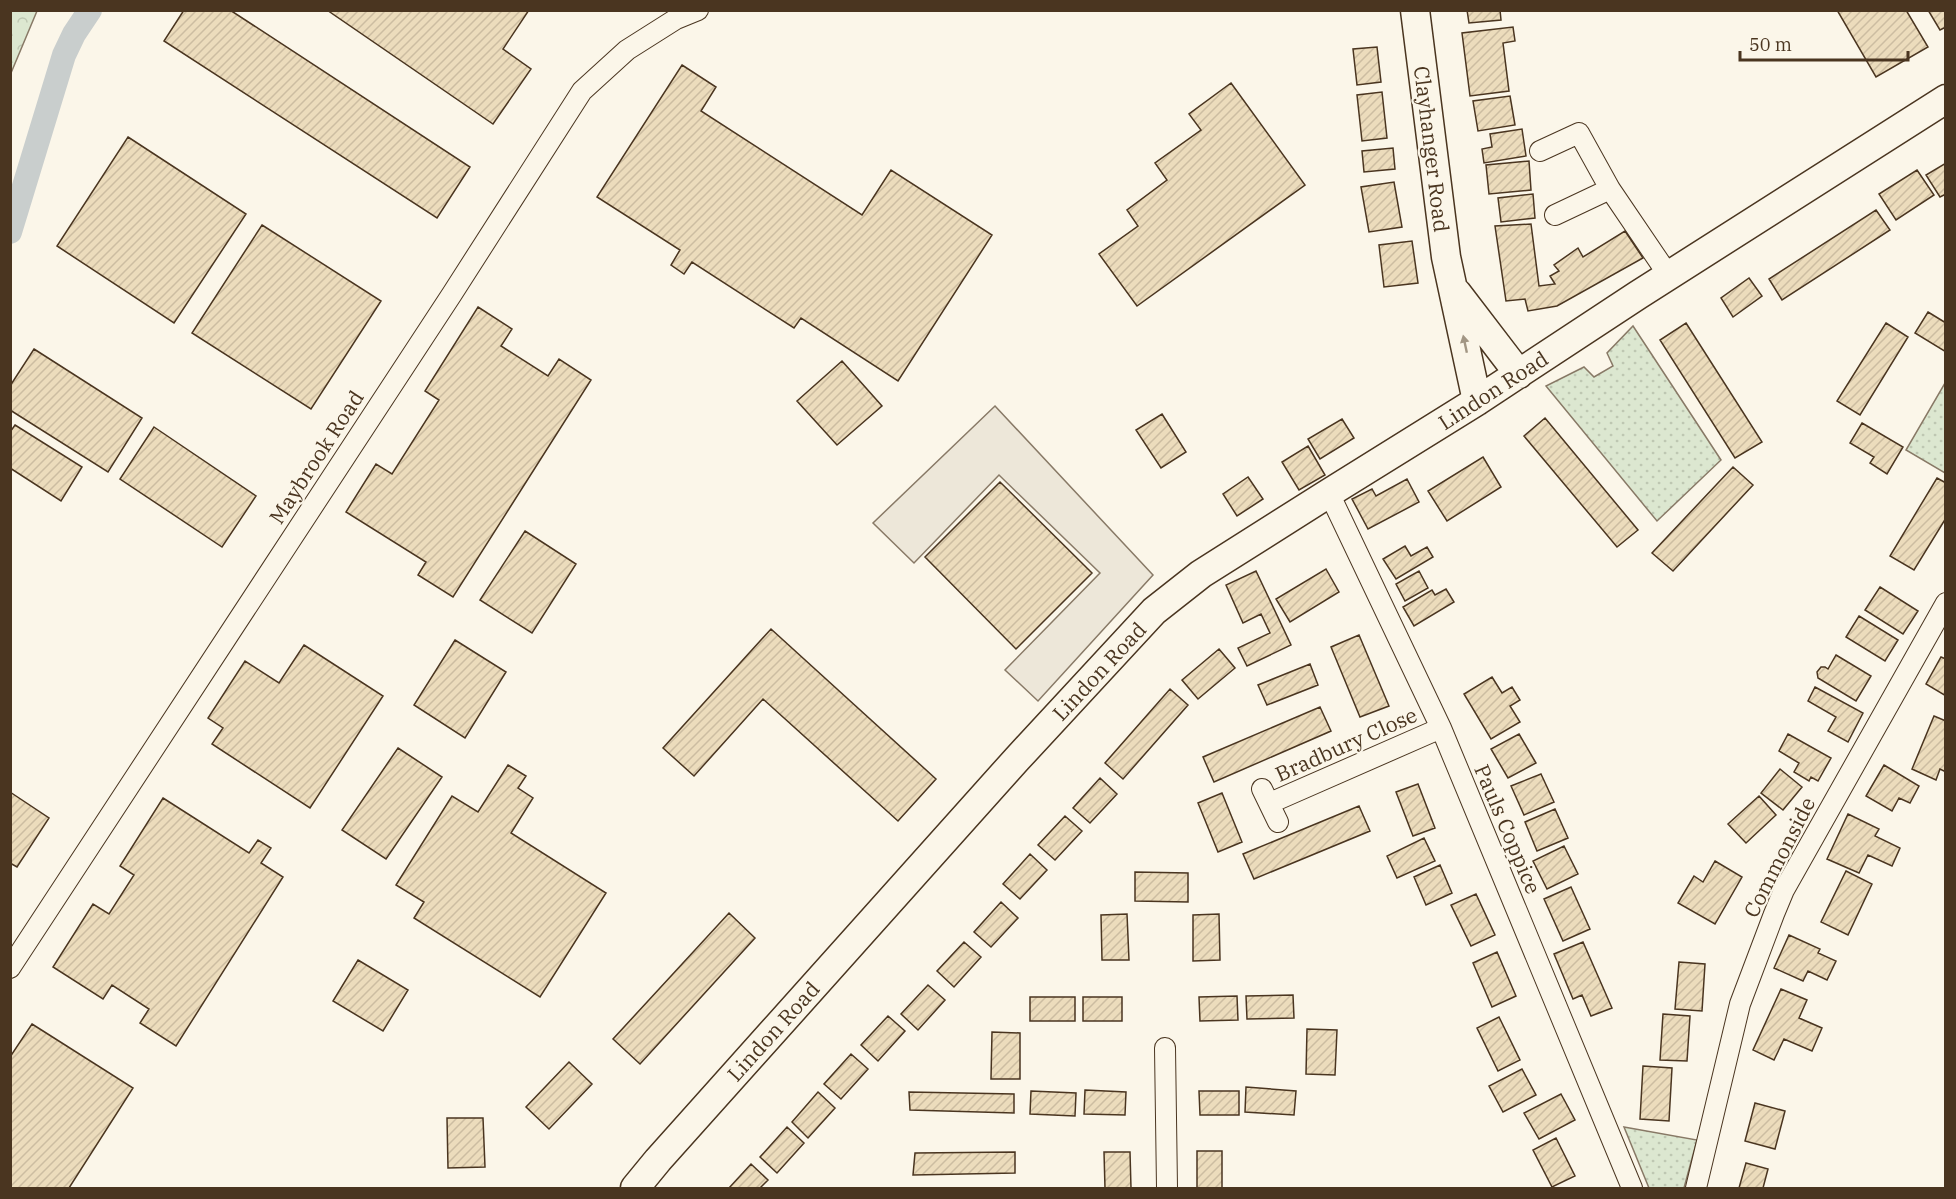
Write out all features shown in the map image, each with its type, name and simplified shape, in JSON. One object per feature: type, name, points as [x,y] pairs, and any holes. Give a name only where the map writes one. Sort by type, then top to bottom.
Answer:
[{"type":"main road","name":"Clayhanger Road","points":[[1415,10],[1446,257],[1477,401]]},
{"type":"main road","name":"Lindon Road","points":[[635,1188],[672,1143],[826,971],[1154,611],[1201,574],[1477,401],[1946,99]]},
{"type":"main road","name":"Clayhanger Road","points":[[1452,286],[1519,374]]},
{"type":"street","name":"Maybrook Road","points":[[10,968],[476,257],[582,90],[627,50],[676,19],[698,10]]},
{"type":"street","points":[[1540,151],[1579,133],[1610,189],[1669,276]]},
{"type":"street","points":[[1555,215],[1610,189]]},
{"type":"street","name":"Pauls Coppice","points":[[1329,493],[1441,728],[1632,1188]]},
{"type":"street","name":"Commonside","points":[[1696,1188],[1740,1004],[1773,914],[1946,603]]},
{"type":"street","name":"Bradbury Close","points":[[1278,822],[1266,796],[1441,728]]},
{"type":"street","points":[[1165,1048],[1167,1188]]},
{"type":"green space","points":[[10,11],[37,11],[11,73]]},
{"type":"green space","points":[[1633,326],[1721,460],[1657,521],[1546,386],[1584,367],[1594,377],[1613,366],[1607,353]]},
{"type":"green space","points":[[1945,383],[1945,473],[1906,450]]},
{"type":"green space","points":[[1624,1127],[1697,1140],[1684,1188],[1649,1188]]},
{"type":"shaded area","points":[[995,406],[1153,575],[1038,701],[1005,670],[1100,573],[999,475],[914,563],[873,523]]},
{"type":"building","points":[[184,10],[230,10],[470,167],[437,218],[164,41]]},
{"type":"building","points":[[327,10],[529,10],[503,49],[531,69],[493,124]]},
{"type":"building","points":[[1467,10],[1500,10],[1501,20],[1469,23]]},
{"type":"building","points":[[1837,10],[1906,10],[1928,47],[1876,77]]},
{"type":"building","points":[[1928,10],[1946,10],[1946,27],[1940,30]]},
{"type":"building","points":[[1513,27],[1515,41],[1503,43],[1509,91],[1470,96],[1462,33]]},
{"type":"building","points":[[1377,47],[1381,82],[1357,85],[1353,49]]},
{"type":"building","points":[[682,65],[716,87],[701,111],[862,215],[891,170],[992,235],[898,381],[801,318],[794,328],[692,262],[684,274],[671,265],[680,250],[597,197]]},
{"type":"building","points":[[1231,83],[1305,185],[1137,306],[1099,254],[1138,226],[1127,210],[1167,180],[1155,163],[1201,130],[1189,114]]},
{"type":"building","points":[[1382,92],[1387,138],[1362,141],[1357,95]]},
{"type":"building","points":[[1510,96],[1515,125],[1478,131],[1473,101]]},
{"type":"building","points":[[1522,129],[1526,156],[1484,163],[1482,149],[1492,147],[1490,134]]},
{"type":"building","points":[[128,137],[246,214],[174,323],[57,246]]},
{"type":"building","points":[[1393,148],[1395,169],[1364,172],[1362,151]]},
{"type":"building","points":[[1529,161],[1531,190],[1489,194],[1486,165]]},
{"type":"building","points":[[1946,163],[1946,194],[1940,197],[1926,175]]},
{"type":"building","points":[[1917,170],[1934,195],[1896,220],[1879,194]]},
{"type":"building","points":[[1394,182],[1402,227],[1369,232],[1361,187]]},
{"type":"building","points":[[1533,194],[1535,218],[1501,222],[1498,198]]},
{"type":"building","points":[[1876,210],[1890,230],[1782,300],[1769,279]]},
{"type":"building","points":[[1531,224],[1539,286],[1555,284],[1550,276],[1559,271],[1554,265],[1578,248],[1583,257],[1625,231],[1643,258],[1557,306],[1528,311],[1525,299],[1506,301],[1495,226]]},
{"type":"building","points":[[262,225],[381,301],[311,409],[192,333]]},
{"type":"building","points":[[1412,241],[1418,283],[1384,287],[1379,245]]},
{"type":"building","points":[[1749,278],[1762,296],[1733,317],[1721,298]]},
{"type":"building","points":[[478,307],[512,329],[501,346],[548,376],[559,359],[591,380],[453,597],[418,575],[426,562],[346,512],[376,464],[392,474],[439,400],[425,391]]},
{"type":"building","points":[[1928,312],[1946,323],[1946,352],[1915,333]]},
{"type":"building","points":[[1686,323],[1762,442],[1735,458],[1660,340]]},
{"type":"building","points":[[1886,323],[1908,337],[1860,415],[1837,401]]},
{"type":"building","points":[[34,349],[142,418],[108,472],[10,410],[10,386]]},
{"type":"building","points":[[842,361],[882,406],[837,445],[797,401]]},
{"type":"building","points":[[1162,414],[1186,452],[1161,468],[1136,430]]},
{"type":"building","points":[[1545,418],[1638,530],[1617,547],[1524,436]]},
{"type":"building","points":[[1342,419],[1354,438],[1320,459],[1308,439]]},
{"type":"building","points":[[1862,423],[1903,447],[1887,474],[1870,463],[1874,457],[1850,443]]},
{"type":"building","points":[[15,425],[82,467],[61,501],[10,468],[10,432]]},
{"type":"building","points":[[154,427],[256,496],[222,547],[120,479]]},
{"type":"building","points":[[1308,446],[1325,475],[1299,490],[1282,462]]},
{"type":"building","points":[[1483,457],[1501,487],[1447,521],[1428,491]]},
{"type":"building","points":[[1733,467],[1753,485],[1673,571],[1652,553]]},
{"type":"building","points":[[1248,477],[1263,499],[1237,516],[1223,494]]},
{"type":"building","points":[[1937,478],[1946,483],[1946,518],[1914,570],[1890,556]]},
{"type":"building","points":[[1407,479],[1419,502],[1368,529],[1352,499],[1372,489],[1376,496]]},
{"type":"building","points":[[1000,482],[1092,573],[1016,649],[925,557]]},
{"type":"building","points":[[525,531],[576,564],[532,633],[480,600]]},
{"type":"building","points":[[1405,546],[1411,556],[1427,547],[1433,557],[1396,579],[1383,559]]},
{"type":"building","points":[[1326,569],[1339,592],[1290,622],[1276,599]]},
{"type":"building","points":[[1256,571],[1291,645],[1247,666],[1238,648],[1270,633],[1261,614],[1243,623],[1226,585]]},
{"type":"building","points":[[1419,571],[1428,588],[1405,601],[1396,584]]},
{"type":"building","points":[[1880,587],[1918,611],[1903,634],[1865,610]]},
{"type":"building","points":[[1446,589],[1454,602],[1414,626],[1403,607],[1432,590],[1435,595]]},
{"type":"building","points":[[1859,616],[1898,640],[1885,661],[1846,637]]},
{"type":"building","points":[[771,629],[936,779],[898,821],[763,699],[694,776],[663,748]]},
{"type":"building","points":[[1359,635],[1389,706],[1360,717],[1331,647]]},
{"type":"building","points":[[455,640],[506,672],[465,738],[414,705]]},
{"type":"building","points":[[304,645],[383,696],[310,808],[212,744],[223,728],[208,718],[245,661],[279,683]]},
{"type":"building","points":[[1219,649],[1235,668],[1198,699],[1182,680]]},
{"type":"building","points":[[1836,655],[1871,676],[1856,701],[1818,678],[1817,672],[1821,667],[1828,669]]},
{"type":"building","points":[[1941,657],[1946,659],[1946,696],[1926,684]]},
{"type":"building","points":[[1310,664],[1318,685],[1267,705],[1258,685]]},
{"type":"building","points":[[1492,677],[1502,693],[1512,687],[1520,700],[1510,706],[1520,722],[1491,739],[1464,694]]},
{"type":"building","points":[[1815,687],[1863,713],[1848,742],[1828,731],[1836,717],[1808,701]]},
{"type":"building","points":[[1170,689],[1188,705],[1123,779],[1105,763]]},
{"type":"building","points":[[1320,707],[1331,731],[1214,782],[1203,757]]},
{"type":"building","points":[[1934,716],[1946,721],[1946,772],[1940,769],[1936,780],[1912,769]]},
{"type":"building","points":[[1519,734],[1536,763],[1508,778],[1491,749]]},
{"type":"building","points":[[1788,734],[1831,758],[1818,781],[1811,777],[1809,781],[1794,772],[1799,763],[1779,751]]},
{"type":"building","points":[[398,748],[442,777],[386,859],[342,830]]},
{"type":"building","points":[[508,765],[526,776],[518,788],[533,798],[511,833],[606,893],[540,997],[414,918],[424,902],[396,885],[452,796],[478,812]]},
{"type":"building","points":[[1884,765],[1919,786],[1910,803],[1899,798],[1892,811],[1866,796]]},
{"type":"building","points":[[1780,769],[1802,787],[1783,810],[1761,793]]},
{"type":"building","points":[[1541,774],[1554,802],[1524,815],[1511,786]]},
{"type":"building","points":[[1100,778],[1117,794],[1090,823],[1073,808]]},
{"type":"building","points":[[1418,784],[1435,828],[1413,836],[1396,792]]},
{"type":"building","points":[[10,792],[49,818],[17,867],[10,863]]},
{"type":"building","points":[[1222,793],[1242,842],[1218,852],[1198,803]]},
{"type":"building","points":[[1759,796],[1776,815],[1746,843],[1728,824]]},
{"type":"building","points":[[163,798],[249,853],[258,840],[271,848],[261,863],[283,877],[176,1046],[140,1023],[149,1009],[112,985],[103,999],[53,967],[93,904],[109,914],[134,875],[120,866]]},
{"type":"building","points":[[1359,806],[1370,831],[1254,879],[1243,854]]},
{"type":"building","points":[[1555,809],[1568,838],[1537,851],[1525,822]]},
{"type":"building","points":[[1848,814],[1879,829],[1875,836],[1900,848],[1892,866],[1868,855],[1859,873],[1827,859]]},
{"type":"building","points":[[1065,816],[1082,831],[1055,860],[1038,845]]},
{"type":"building","points":[[1424,838],[1435,861],[1397,878],[1387,856]]},
{"type":"building","points":[[1564,846],[1578,874],[1547,889],[1533,861]]},
{"type":"building","points":[[1030,854],[1047,870],[1020,899],[1003,884]]},
{"type":"building","points":[[1715,861],[1742,877],[1715,924],[1678,903],[1694,876],[1703,882]]},
{"type":"building","points":[[1440,865],[1452,893],[1426,905],[1414,877]]},
{"type":"building","points":[[1846,871],[1872,884],[1848,935],[1821,922]]},
{"type":"building","points":[[1135,872],[1188,873],[1188,902],[1135,901]]},
{"type":"building","points":[[1571,887],[1590,929],[1563,941],[1544,899]]},
{"type":"building","points":[[1476,894],[1495,935],[1471,946],[1451,905]]},
{"type":"building","points":[[1001,902],[1018,918],[991,947],[974,932]]},
{"type":"building","points":[[729,913],[755,938],[640,1064],[613,1039]]},
{"type":"building","points":[[1127,914],[1129,960],[1102,960],[1101,915]]},
{"type":"building","points":[[1219,914],[1220,960],[1193,961],[1193,915]]},
{"type":"building","points":[[1789,935],[1820,949],[1818,953],[1836,961],[1827,980],[1808,971],[1803,981],[1774,968]]},
{"type":"building","points":[[964,942],[981,957],[954,987],[937,971]]},
{"type":"building","points":[[1583,942],[1612,1008],[1591,1016],[1582,995],[1573,999],[1554,954]]},
{"type":"building","points":[[1497,952],[1516,996],[1492,1007],[1473,963]]},
{"type":"building","points":[[358,960],[408,990],[383,1031],[333,1001]]},
{"type":"building","points":[[1679,962],[1705,964],[1702,1011],[1675,1009]]},
{"type":"building","points":[[928,985],[945,1000],[918,1030],[901,1014]]},
{"type":"building","points":[[1781,989],[1807,1000],[1799,1018],[1822,1028],[1812,1051],[1784,1039],[1774,1060],[1753,1050]]},
{"type":"building","points":[[1293,995],[1294,1018],[1247,1019],[1246,996]]},
{"type":"building","points":[[1237,996],[1238,1020],[1200,1021],[1199,997]]},
{"type":"building","points":[[1030,997],[1075,997],[1075,1021],[1030,1021]]},
{"type":"building","points":[[1083,997],[1122,997],[1122,1021],[1083,1021]]},
{"type":"building","points":[[1663,1014],[1690,1016],[1687,1061],[1660,1060]]},
{"type":"building","points":[[888,1016],[905,1031],[878,1061],[861,1045]]},
{"type":"building","points":[[1499,1017],[1520,1060],[1498,1071],[1477,1028]]},
{"type":"building","points":[[32,1024],[133,1088],[69,1188],[10,1188],[10,1057]]},
{"type":"building","points":[[1307,1029],[1337,1030],[1335,1075],[1306,1074]]},
{"type":"building","points":[[992,1032],[1020,1033],[1020,1079],[991,1079]]},
{"type":"building","points":[[851,1054],[868,1069],[841,1099],[824,1084]]},
{"type":"building","points":[[569,1062],[592,1084],[549,1129],[526,1107]]},
{"type":"building","points":[[1643,1066],[1672,1068],[1669,1121],[1640,1119]]},
{"type":"building","points":[[1522,1069],[1536,1095],[1503,1112],[1489,1086]]},
{"type":"building","points":[[1246,1087],[1296,1091],[1294,1115],[1245,1112]]},
{"type":"building","points":[[1085,1090],[1126,1092],[1125,1115],[1084,1114]]},
{"type":"building","points":[[1031,1091],[1076,1093],[1075,1116],[1030,1114]]},
{"type":"building","points":[[1199,1091],[1239,1091],[1239,1115],[1200,1115]]},
{"type":"building","points":[[818,1092],[835,1108],[808,1138],[792,1122]]},
{"type":"building","points":[[909,1092],[1014,1094],[1014,1113],[910,1110]]},
{"type":"building","points":[[1561,1094],[1575,1120],[1539,1139],[1524,1113]]},
{"type":"building","points":[[1755,1103],[1785,1111],[1775,1149],[1745,1141]]},
{"type":"building","points":[[447,1118],[483,1118],[485,1167],[448,1168]]},
{"type":"building","points":[[787,1127],[804,1143],[777,1173],[760,1157]]},
{"type":"building","points":[[1556,1138],[1575,1176],[1552,1187],[1533,1150]]},
{"type":"building","points":[[1197,1151],[1222,1151],[1222,1188],[1197,1188]]},
{"type":"building","points":[[1015,1152],[1015,1173],[913,1175],[915,1153]]},
{"type":"building","points":[[1104,1152],[1130,1152],[1131,1188],[1105,1188]]},
{"type":"building","points":[[1746,1163],[1768,1169],[1763,1188],[1739,1188]]},
{"type":"building","points":[[751,1164],[768,1180],[760,1188],[729,1188]]},
{"type":"waterway","points":[[10,232],[64,55],[74,34],[90,10]]}]
